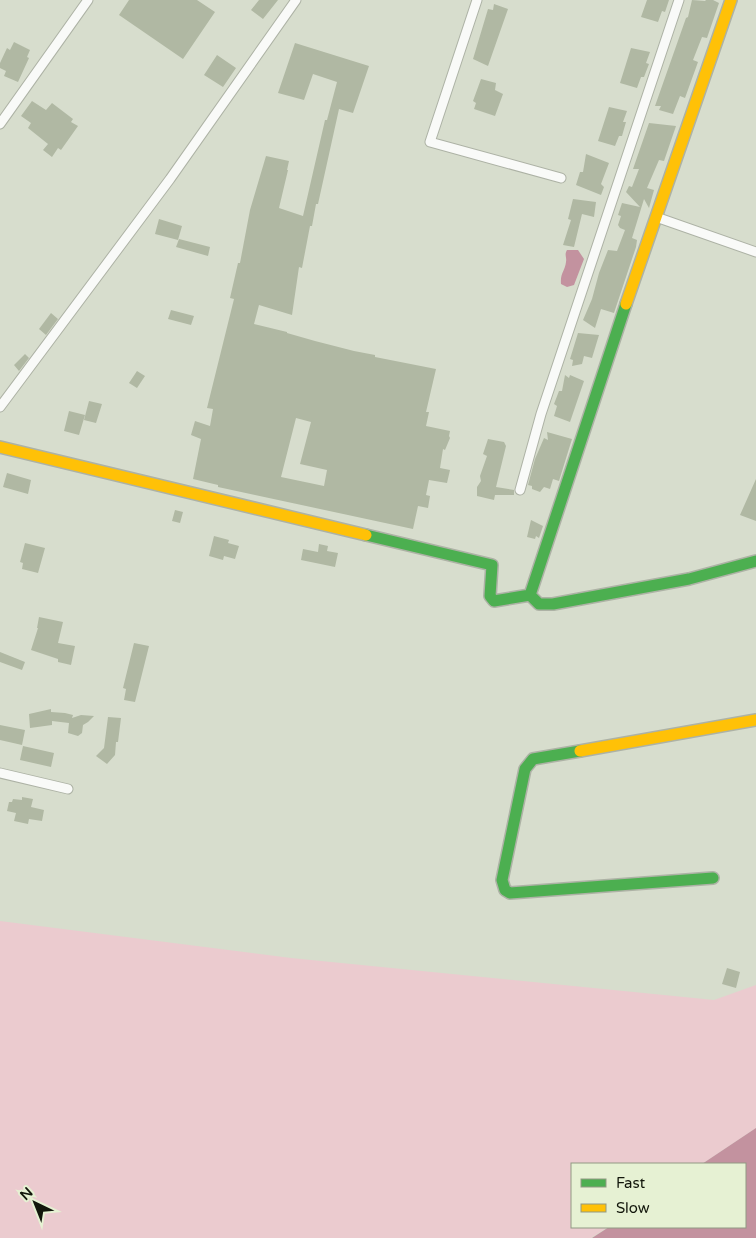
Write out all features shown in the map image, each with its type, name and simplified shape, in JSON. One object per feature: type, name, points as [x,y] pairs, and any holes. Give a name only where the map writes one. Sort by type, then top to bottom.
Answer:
[{"type":"street","points":[[0,124],[88,0]]},
{"type":"street","points":[[0,407],[170,179],[296,0]]},
{"type":"street","points":[[477,0],[430,142],[561,178]]},
{"type":"street","points":[[520,490],[541,414],[679,0]]},
{"type":"street","points":[[530,595],[656,217],[731,0]]},
{"type":"street","points":[[656,217],[756,252]]},
{"type":"street","points":[[0,447],[492,565],[490,596],[494,601],[530,595]]},
{"type":"street","points":[[530,595],[539,604],[552,604],[689,579],[756,562]]},
{"type":"street","points":[[712,878],[510,893],[505,890],[502,880],[525,769],[533,760],[756,720]]},
{"type":"street","points":[[0,772],[68,789]]},
{"type":"shaded area","points":[[567,250],[578,250],[584,259],[574,285],[567,287],[561,284],[561,280]]},
{"type":"shaded area","points":[[0,921],[291,958],[714,1000],[756,985],[756,1128],[704,1163],[571,1163],[571,1228],[606,1228],[591,1238],[0,1238]]},
{"type":"shaded area","points":[[756,1128],[756,1238],[592,1238],[607,1228],[746,1228],[746,1163],[704,1163]]},
{"type":"building","points":[[129,0],[197,0],[215,12],[183,59],[119,15]]},
{"type":"building","points":[[259,0],[278,0],[263,19],[251,10]]},
{"type":"building","points":[[647,0],[669,0],[665,12],[662,11],[658,22],[641,17]]},
{"type":"building","points":[[692,0],[713,0],[719,3],[707,38],[702,37],[693,60],[698,62],[685,98],[680,96],[673,114],[659,110],[661,106],[655,106],[686,18],[688,17]]},
{"type":"building","points":[[494,4],[508,9],[488,66],[473,59],[488,9],[493,10]]},
{"type":"building","points":[[14,42],[30,50],[27,57],[29,58],[18,82],[4,76],[6,71],[0,68],[0,63],[7,48],[10,50]]},
{"type":"building","points":[[295,43],[369,66],[353,113],[339,109],[318,204],[316,204],[312,226],[310,226],[302,268],[299,267],[292,315],[259,305],[254,324],[375,355],[375,357],[436,369],[426,412],[429,412],[426,426],[450,431],[450,438],[445,450],[443,449],[440,468],[450,470],[447,483],[429,480],[426,495],[430,496],[428,508],[418,506],[413,529],[218,487],[218,485],[193,479],[201,439],[191,435],[195,421],[210,426],[213,409],[207,408],[234,299],[230,298],[238,263],[240,263],[250,210],[266,156],[289,161],[279,208],[303,216],[325,120],[327,120],[337,82],[313,74],[304,100],[278,93]],"holes":[[[296,418],[311,422],[300,464],[327,470],[324,486],[281,477]]]},
{"type":"building","points":[[631,48],[650,52],[646,63],[649,64],[637,88],[620,83]]},
{"type":"building","points":[[217,55],[236,68],[223,87],[204,75]]},
{"type":"building","points":[[481,79],[496,83],[495,90],[503,94],[495,116],[474,109],[476,103],[473,101]]},
{"type":"building","points":[[32,101],[46,110],[52,103],[73,119],[71,122],[78,126],[61,150],[58,148],[52,157],[43,150],[48,144],[28,128],[31,123],[21,116]]},
{"type":"building","points":[[609,107],[627,111],[623,122],[626,122],[622,136],[619,136],[615,146],[598,141]]},
{"type":"building","points":[[649,123],[676,126],[664,161],[659,160],[647,188],[654,190],[649,208],[644,199],[632,238],[637,240],[636,247],[614,313],[601,309],[595,328],[583,320],[608,250],[617,251],[625,230],[618,225],[621,216],[618,215],[622,203],[640,207],[626,192],[629,186],[632,187],[639,169],[633,169]]},
{"type":"building","points":[[586,154],[609,163],[601,184],[604,187],[601,195],[576,185],[580,172],[583,172]]},
{"type":"building","points":[[573,199],[596,202],[594,217],[582,214],[574,247],[563,245],[571,220],[568,219]]},
{"type":"building","points":[[159,219],[182,226],[178,240],[155,234]]},
{"type":"building","points":[[179,239],[210,247],[208,256],[176,247]]},
{"type":"building","points":[[171,310],[194,316],[191,325],[168,319]]},
{"type":"building","points":[[51,313],[58,319],[46,335],[39,329]]},
{"type":"building","points":[[578,333],[599,335],[592,358],[584,356],[582,364],[572,366],[573,360],[570,359]]},
{"type":"building","points":[[25,354],[29,358],[19,371],[14,365]]},
{"type":"building","points":[[137,371],[145,376],[137,388],[129,383]]},
{"type":"building","points":[[565,375],[569,378],[570,375],[584,381],[570,422],[554,416],[557,406],[554,404],[559,391],[562,391]]},
{"type":"building","points":[[89,401],[102,404],[96,423],[84,420]]},
{"type":"building","points":[[69,411],[85,415],[79,435],[64,431]]},
{"type":"building","points":[[547,432],[572,439],[559,481],[553,479],[550,489],[544,487],[540,492],[528,485],[535,459],[544,438],[548,440]]},
{"type":"building","points":[[488,439],[504,442],[506,446],[496,487],[514,490],[514,495],[495,495],[494,500],[477,496],[477,487],[481,481],[480,476],[487,456],[483,454]]},
{"type":"building","points":[[7,473],[31,480],[28,494],[3,487]]},
{"type":"building","points":[[756,479],[756,521],[740,515]]},
{"type":"building","points":[[175,510],[183,512],[180,523],[172,521]]},
{"type":"building","points":[[531,520],[543,526],[539,538],[536,536],[535,539],[527,537]]},
{"type":"building","points":[[214,536],[229,540],[228,543],[239,546],[235,559],[224,556],[223,560],[209,556]]},
{"type":"building","points":[[25,543],[45,548],[38,573],[22,569],[23,563],[20,562]]},
{"type":"building","points":[[319,544],[328,546],[327,551],[338,553],[335,567],[301,560],[303,549],[318,552]]},
{"type":"building","points":[[39,617],[63,622],[58,643],[75,646],[71,665],[58,662],[58,659],[31,650],[38,628]]},
{"type":"building","points":[[134,643],[149,646],[135,702],[124,700],[126,689],[123,688]]},
{"type":"building","points":[[0,652],[25,662],[22,670],[0,662]]},
{"type":"building","points":[[51,709],[51,712],[73,715],[72,718],[81,715],[94,716],[83,725],[82,733],[78,736],[68,733],[69,723],[52,721],[52,725],[30,728],[29,714]]},
{"type":"building","points":[[108,717],[121,718],[115,755],[107,764],[96,756],[104,748]]},
{"type":"building","points":[[0,725],[25,730],[22,745],[0,740]]},
{"type":"building","points":[[23,746],[54,753],[51,767],[20,760]]},
{"type":"building","points":[[22,797],[33,799],[31,807],[44,810],[42,821],[29,819],[28,824],[14,821],[16,813],[7,811],[9,802],[12,802],[13,799],[22,800]]},
{"type":"building","points":[[727,968],[740,972],[736,988],[722,984]]},
{"type":"traffic: fast","points":[[530,595],[626,304]]},
{"type":"traffic: fast","points":[[366,535],[492,565],[490,596],[494,601],[530,595],[539,604],[553,604],[689,579],[756,561]]},
{"type":"traffic: fast","points":[[580,751],[533,759],[525,769],[502,880],[505,890],[510,893],[713,878]]},
{"type":"traffic: slow","points":[[626,304],[731,0]]},
{"type":"traffic: slow","points":[[0,447],[366,535]]},
{"type":"traffic: slow","points":[[580,751],[756,720]]}]
